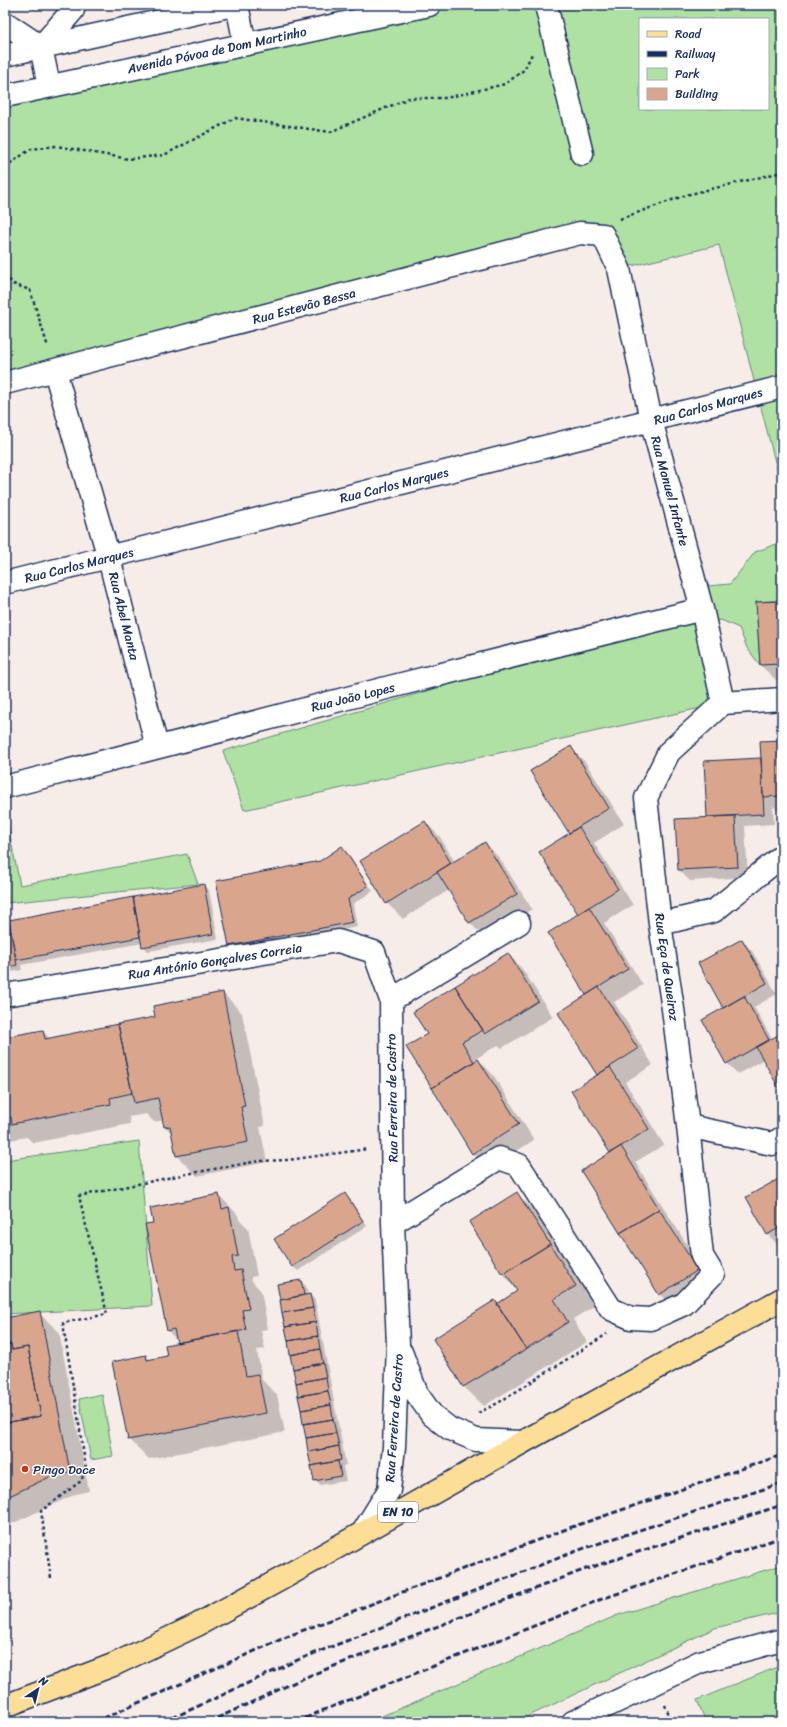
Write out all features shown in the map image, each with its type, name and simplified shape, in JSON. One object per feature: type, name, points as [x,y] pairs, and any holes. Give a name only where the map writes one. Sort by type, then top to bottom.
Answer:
[{"type":"main road","name":"EN 10","points":[[5,1706],[113,1665],[196,1625],[782,1299]]},
{"type":"street","points":[[41,47],[73,10],[72,5]]},
{"type":"street","points":[[5,55],[233,5]]},
{"type":"street","points":[[237,5],[245,44]]},
{"type":"street","name":"Avenida Póvoa de Dom Martinho","points":[[5,96],[429,5]]},
{"type":"street","points":[[548,12],[582,154]]},
{"type":"street","points":[[5,23],[41,47],[50,86]]},
{"type":"street","name":"Rua Estevão Bessa","points":[[5,383],[580,233],[609,228]]},
{"type":"street","name":"Rua Manuel Infante","points":[[609,228],[651,420],[702,609],[724,703]]},
{"type":"street","name":"Rua Abel Manta","points":[[55,371],[108,558],[157,747]]},
{"type":"street","name":"Rua Carlos Marques","points":[[5,583],[782,387]]},
{"type":"street","name":"Rua João Lopes","points":[[5,787],[702,609]]},
{"type":"street","points":[[724,703],[782,699]]},
{"type":"street","name":"Rua Eça de Queiroz","points":[[630,1318],[651,1319],[684,1304],[713,1274],[702,1256],[688,1126],[673,1009],[660,924],[646,798],[669,752],[724,703]]},
{"type":"street","points":[[660,924],[714,911],[782,856]]},
{"type":"street","points":[[391,1000],[519,923]]},
{"type":"street","name":"Rua António Gonçalves Correia","points":[[5,995],[338,941],[374,952],[391,1000]]},
{"type":"street","name":"Rua Ferreira de Castro","points":[[363,1532],[389,1490],[394,1447],[398,1345],[393,1222],[391,1000]]},
{"type":"street","points":[[688,1126],[772,1144],[782,1138]]},
{"type":"street","points":[[393,1222],[499,1158],[519,1165],[611,1309],[630,1318]]},
{"type":"street","name":"Rua Ferreira de Castro","points":[[398,1345],[417,1394],[432,1415],[450,1429],[476,1440],[523,1442]]},
{"type":"street","points":[[573,1722],[700,1662],[782,1640]]},
{"type":"path","points":[[5,167],[31,149],[56,146],[129,160],[164,155],[235,118],[330,132],[409,98],[446,98],[505,84],[524,70],[548,12]]},
{"type":"path","points":[[609,228],[686,195],[782,172]]},
{"type":"path","points":[[5,275],[13,284],[30,290],[36,305],[55,371]]},
{"type":"path","points":[[50,1578],[41,1511],[81,1481],[86,1468],[63,1323],[107,1314],[80,1196],[259,1161],[288,1160],[393,1146]]},
{"type":"path","points":[[474,1415],[498,1403],[630,1318]]},
{"type":"green space","points":[[429,5],[782,5],[782,489],[719,245],[619,269],[603,235],[5,383],[5,96]]},
{"type":"green space","points":[[782,539],[782,600],[756,602],[760,665],[747,648],[739,628],[721,620],[705,623],[696,587],[730,584],[755,552],[776,544]]},
{"type":"green space","points":[[692,613],[723,703],[244,810],[223,751]]},
{"type":"green space","points":[[5,811],[20,885],[187,854],[198,884],[5,903]]},
{"type":"green space","points":[[139,1141],[152,1306],[5,1314],[5,1160]]},
{"type":"green space","points":[[102,1394],[113,1456],[91,1460],[79,1399]]},
{"type":"green space","points":[[782,1565],[782,1612],[715,1628],[516,1722],[368,1722],[618,1615]]},
{"type":"green space","points":[[782,1665],[782,1722],[706,1722],[697,1700]]},
{"type":"building","points":[[782,601],[782,664],[760,665],[756,602]]},
{"type":"building","points":[[782,740],[782,796],[763,797],[760,741]]},
{"type":"building","points":[[571,746],[609,808],[569,833],[530,771]]},
{"type":"building","points":[[761,758],[764,814],[707,817],[704,761]]},
{"type":"building","points":[[735,816],[738,867],[678,870],[675,819]]},
{"type":"building","points":[[425,821],[451,863],[386,904],[360,861]]},
{"type":"building","points":[[579,827],[618,889],[578,914],[539,852]]},
{"type":"building","points":[[485,842],[517,894],[469,923],[437,872]]},
{"type":"building","points":[[342,846],[368,886],[348,899],[353,922],[229,946],[216,881],[320,861]]},
{"type":"building","points":[[204,884],[213,934],[142,947],[133,897]]},
{"type":"building","points":[[133,897],[140,937],[16,960],[9,920]]},
{"type":"building","points":[[589,907],[628,969],[586,995],[548,933]]},
{"type":"building","points":[[9,923],[17,965],[5,968],[5,924]]},
{"type":"building","points":[[742,939],[767,983],[723,1008],[698,963]]},
{"type":"building","points":[[508,953],[538,1001],[485,1034],[455,986]]},
{"type":"building","points":[[455,986],[483,1030],[462,1042],[474,1062],[432,1088],[406,1047],[427,1034],[413,1012]]},
{"type":"building","points":[[599,987],[638,1049],[597,1075],[558,1013]]},
{"type":"building","points":[[223,992],[245,1106],[241,1107],[248,1142],[176,1156],[170,1126],[164,1127],[158,1098],[134,1103],[118,1024],[155,1017],[153,1006]]},
{"type":"building","points":[[744,996],[769,1040],[726,1064],[702,1020]]},
{"type":"building","points":[[118,1024],[132,1093],[110,1098],[111,1104],[12,1124],[11,1117],[5,1118],[5,1037],[43,1030],[45,1039]]},
{"type":"building","points":[[782,1033],[782,1089],[780,1090],[756,1047]]},
{"type":"building","points":[[478,1059],[519,1124],[472,1154],[432,1088]]},
{"type":"building","points":[[610,1067],[649,1129],[610,1153],[571,1091]]},
{"type":"building","points":[[621,1146],[659,1209],[620,1233],[581,1171]]},
{"type":"building","points":[[782,1177],[782,1226],[767,1235],[746,1197]]},
{"type":"building","points":[[517,1192],[550,1244],[502,1274],[469,1222]]},
{"type":"building","points":[[345,1193],[363,1221],[292,1267],[274,1239]]},
{"type":"building","points":[[219,1194],[222,1209],[229,1207],[238,1256],[232,1257],[234,1271],[241,1270],[249,1309],[242,1310],[246,1330],[177,1343],[174,1329],[167,1331],[145,1224],[153,1223],[150,1208]]},
{"type":"building","points":[[659,1209],[698,1270],[659,1295],[620,1233]]},
{"type":"building","points":[[550,1244],[576,1286],[554,1299],[568,1322],[526,1349],[497,1304],[517,1291],[505,1272]]},
{"type":"building","points":[[301,1280],[304,1295],[280,1300],[277,1284]]},
{"type":"building","points":[[310,1294],[313,1308],[282,1313],[280,1300]]},
{"type":"building","points":[[495,1300],[526,1349],[463,1387],[433,1339]]},
{"type":"building","points":[[313,1308],[316,1322],[285,1327],[282,1313]]},
{"type":"building","points":[[40,1311],[70,1472],[56,1474],[5,1498],[5,1423],[41,1416],[28,1347],[12,1350],[11,1344],[5,1345],[5,1318]]},
{"type":"building","points":[[316,1322],[318,1336],[288,1341],[285,1327]]},
{"type":"building","points":[[238,1331],[246,1376],[258,1374],[266,1413],[128,1440],[112,1362],[146,1355],[147,1360],[167,1356],[165,1345]]},
{"type":"building","points":[[318,1336],[320,1349],[290,1355],[288,1341]]},
{"type":"building","points":[[11,1344],[12,1350],[28,1347],[41,1416],[5,1423],[5,1345]]},
{"type":"building","points":[[320,1349],[323,1363],[293,1369],[290,1355]]},
{"type":"building","points":[[323,1363],[326,1377],[296,1383],[293,1369]]},
{"type":"building","points":[[326,1377],[328,1391],[298,1396],[296,1383]]},
{"type":"building","points":[[328,1391],[331,1405],[301,1410],[298,1396]]},
{"type":"building","points":[[331,1405],[333,1419],[303,1424],[301,1410]]},
{"type":"building","points":[[333,1419],[336,1433],[306,1438],[303,1424]]},
{"type":"building","points":[[336,1433],[339,1446],[308,1452],[306,1438]]},
{"type":"building","points":[[339,1446],[341,1460],[311,1466],[308,1452]]},
{"type":"building","points":[[338,1461],[341,1476],[314,1481],[311,1466]]},
{"type":"railway","points":[[95,1722],[291,1635],[569,1528],[782,1455]]},
{"type":"railway","points":[[164,1722],[300,1659],[579,1550],[782,1483]]},
{"type":"railway","points":[[209,1722],[306,1677],[586,1569],[782,1505]]},
{"type":"railway","points":[[297,1722],[599,1600],[782,1537]]},
{"type":"place","name":"Pingo Doce","points":[[25,1469]]}]
